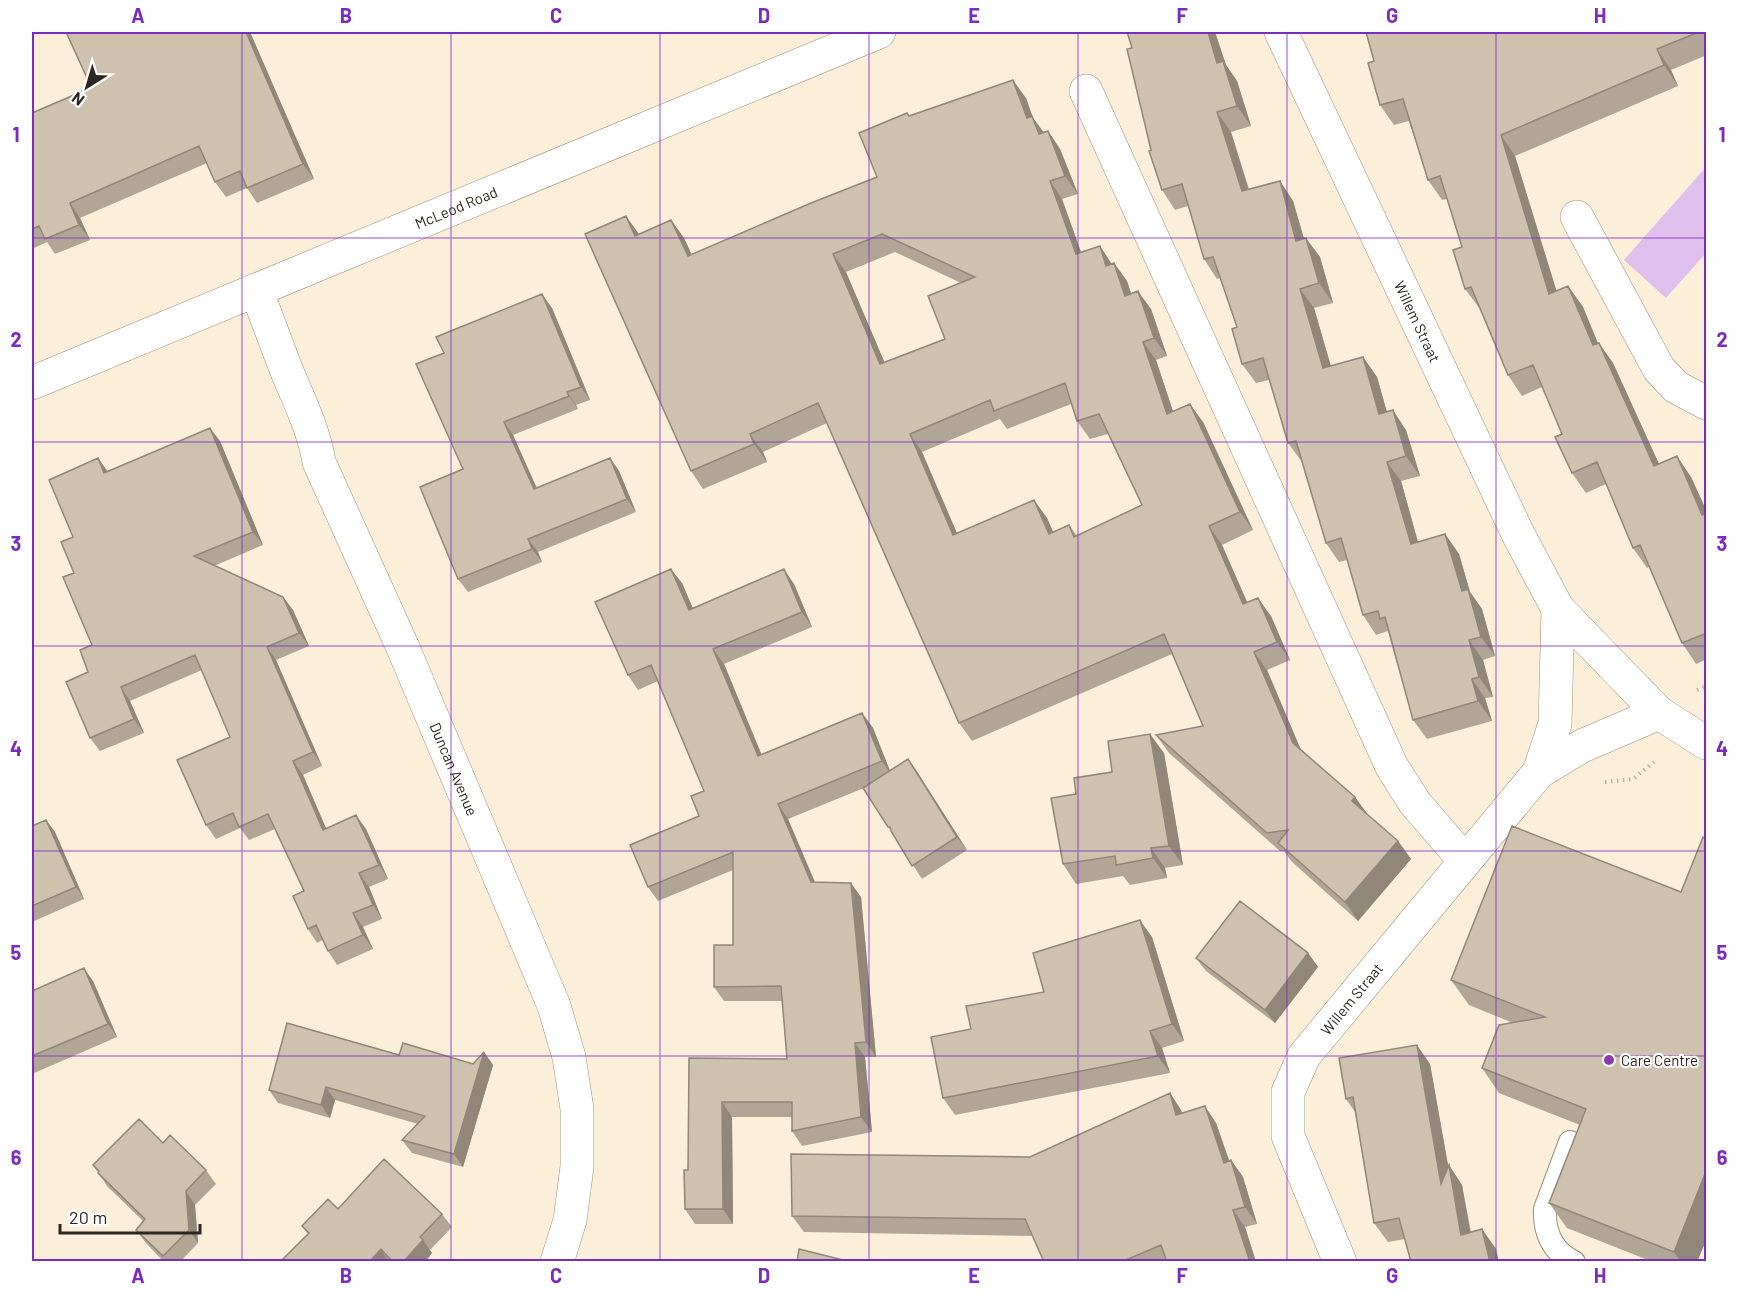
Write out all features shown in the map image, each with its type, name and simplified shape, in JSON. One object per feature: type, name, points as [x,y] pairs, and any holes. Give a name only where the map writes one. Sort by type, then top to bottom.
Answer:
[{"type":"street","name":"McLeod Road","points":[[32,383],[879,32]]},
{"type":"street","name":"Willem Straat","points":[[1281,32],[1518,534],[1558,609],[1659,713],[1707,743]]},
{"type":"street","points":[[1086,91],[1392,766],[1415,803],[1465,861]]},
{"type":"street","points":[[1577,218],[1659,369],[1676,387],[1707,403]]},
{"type":"street","name":"Duncan Avenue","points":[[256,290],[316,445],[319,462],[400,639],[554,1006],[569,1056],[578,1109],[577,1167],[570,1220],[557,1262]]},
{"type":"street","name":"Willem Straat","points":[[1539,772],[1555,724],[1558,609]]},
{"type":"street","name":"Willem Straat","points":[[1340,1262],[1288,1136],[1288,1092],[1304,1056],[1539,772],[1582,746],[1659,713]]},
{"type":"lane","points":[[1570,1142],[1545,1209],[1544,1221],[1550,1241],[1565,1257],[1574,1262]]},
{"type":"shaded area","points":[[1706,167],[1706,253],[1666,298],[1624,260]]},
{"type":"building","points":[[66,32],[246,32],[303,164],[247,188],[240,171],[215,182],[199,146],[70,203],[79,225],[45,239],[39,226],[32,229],[32,113],[90,88]]},
{"type":"building","points":[[1127,32],[1208,32],[1217,63],[1223,61],[1237,106],[1217,112],[1242,191],[1280,181],[1296,241],[1306,238],[1319,283],[1300,289],[1323,368],[1363,357],[1379,414],[1393,410],[1406,456],[1387,462],[1411,544],[1445,534],[1462,591],[1468,589],[1481,637],[1469,640],[1479,677],[1472,679],[1478,701],[1413,720],[1385,617],[1380,619],[1378,611],[1363,615],[1341,538],[1326,543],[1296,441],[1288,443],[1263,358],[1242,364],[1232,329],[1237,327],[1213,257],[1204,259],[1182,184],[1162,190],[1149,151],[1151,150],[1127,49],[1132,48]]},
{"type":"building","points":[[1366,32],[1699,32],[1657,49],[1664,65],[1501,135],[1549,294],[1568,286],[1593,345],[1599,343],[1654,466],[1677,456],[1702,515],[1707,513],[1707,633],[1682,643],[1640,545],[1633,548],[1597,462],[1572,473],[1555,437],[1562,434],[1533,365],[1508,375],[1471,287],[1465,289],[1453,250],[1462,247],[1440,176],[1428,180],[1403,99],[1380,105],[1368,63],[1374,61]]},
{"type":"building","points":[[1013,80],[1027,118],[1032,116],[1039,134],[1048,131],[1065,176],[1050,181],[1076,254],[1100,246],[1106,266],[1114,263],[1125,296],[1138,291],[1154,338],[1143,342],[1167,414],[1190,404],[1240,512],[1209,526],[1243,604],[1258,598],[1277,642],[1254,652],[1293,743],[1355,797],[1352,801],[1398,841],[1345,902],[1278,843],[1288,830],[1267,833],[1156,735],[1203,726],[1164,634],[959,723],[818,403],[750,434],[754,444],[691,471],[585,234],[626,216],[635,236],[671,220],[688,256],[877,177],[859,133],[907,113],[909,116]],"holes":[[[882,234],[975,277],[928,296],[945,339],[880,364],[833,254]],[[1065,383],[1077,421],[1099,414],[1142,505],[1074,537],[1069,525],[1049,534],[1034,500],[953,535],[910,434],[990,400],[994,411]]]},
{"type":"building","points":[[542,294],[581,387],[567,392],[569,396],[504,422],[534,489],[610,458],[627,499],[528,539],[532,549],[458,579],[420,487],[463,469],[416,364],[444,353],[436,337]]},
{"type":"building","points":[[210,428],[253,532],[194,556],[283,597],[299,633],[267,647],[313,752],[293,761],[323,830],[356,815],[379,865],[359,873],[373,905],[353,913],[363,935],[328,951],[316,925],[308,929],[293,896],[304,891],[268,814],[239,827],[233,813],[206,825],[177,760],[230,737],[195,655],[121,687],[134,719],[90,738],[66,682],[88,672],[80,650],[92,645],[63,577],[74,573],[61,542],[73,537],[49,480],[98,458],[104,473]]},
{"type":"building","points":[[671,569],[689,610],[784,569],[802,612],[713,649],[758,756],[862,713],[882,761],[778,804],[811,882],[851,883],[866,1042],[855,1043],[861,1117],[792,1131],[792,1102],[722,1102],[723,1209],[685,1209],[684,1170],[688,1170],[689,1058],[787,1059],[781,986],[714,987],[714,945],[733,945],[733,852],[648,887],[630,845],[699,816],[691,796],[704,791],[651,665],[628,675],[595,602]]},
{"type":"building","points":[[1150,734],[1169,846],[1151,848],[1153,858],[1116,865],[1115,856],[1063,864],[1051,798],[1076,794],[1074,778],[1112,772],[1108,741]]},
{"type":"building","points":[[908,759],[957,837],[912,866],[890,827],[863,788]]},
{"type":"building","points":[[46,820],[76,887],[32,906],[32,826]]},
{"type":"building","name":"Care Centre","points":[[1512,826],[1681,892],[1703,837],[1707,839],[1707,1169],[1674,1252],[1549,1203],[1586,1109],[1482,1068],[1499,1025],[1545,1017],[1451,980]]},
{"type":"building","points":[[1240,901],[1308,953],[1265,1010],[1196,958]]},
{"type":"building","points":[[1140,920],[1172,1024],[1150,1031],[1158,1056],[943,1098],[931,1037],[971,1029],[966,1006],[1044,992],[1033,953]]},
{"type":"building","points":[[84,968],[108,1024],[32,1056],[32,991]]},
{"type":"building","points":[[287,1023],[399,1055],[403,1043],[473,1064],[484,1052],[454,1154],[402,1140],[425,1116],[326,1087],[321,1105],[269,1090]]},
{"type":"building","points":[[1417,1045],[1441,1184],[1449,1165],[1461,1235],[1482,1229],[1490,1262],[1411,1262],[1399,1218],[1374,1223],[1353,1097],[1346,1099],[1339,1058]]},
{"type":"building","points":[[1170,1093],[1176,1115],[1205,1106],[1224,1163],[1231,1160],[1245,1207],[1233,1210],[1250,1262],[1167,1262],[1161,1245],[1121,1262],[1044,1262],[1025,1219],[792,1216],[791,1154],[1030,1157]]},
{"type":"building","points":[[139,1119],[163,1143],[170,1135],[206,1170],[186,1191],[189,1230],[163,1256],[136,1230],[145,1219],[98,1173],[99,1171],[93,1165]]},
{"type":"building","points":[[384,1159],[442,1214],[420,1237],[423,1240],[403,1262],[393,1262],[381,1249],[369,1262],[280,1262],[309,1233],[302,1226],[328,1199],[338,1209]]},
{"type":"building","points":[[799,1249],[851,1262],[797,1262]]},
{"type":"place","name":"Care Centre","points":[[1609,1060]]}]
